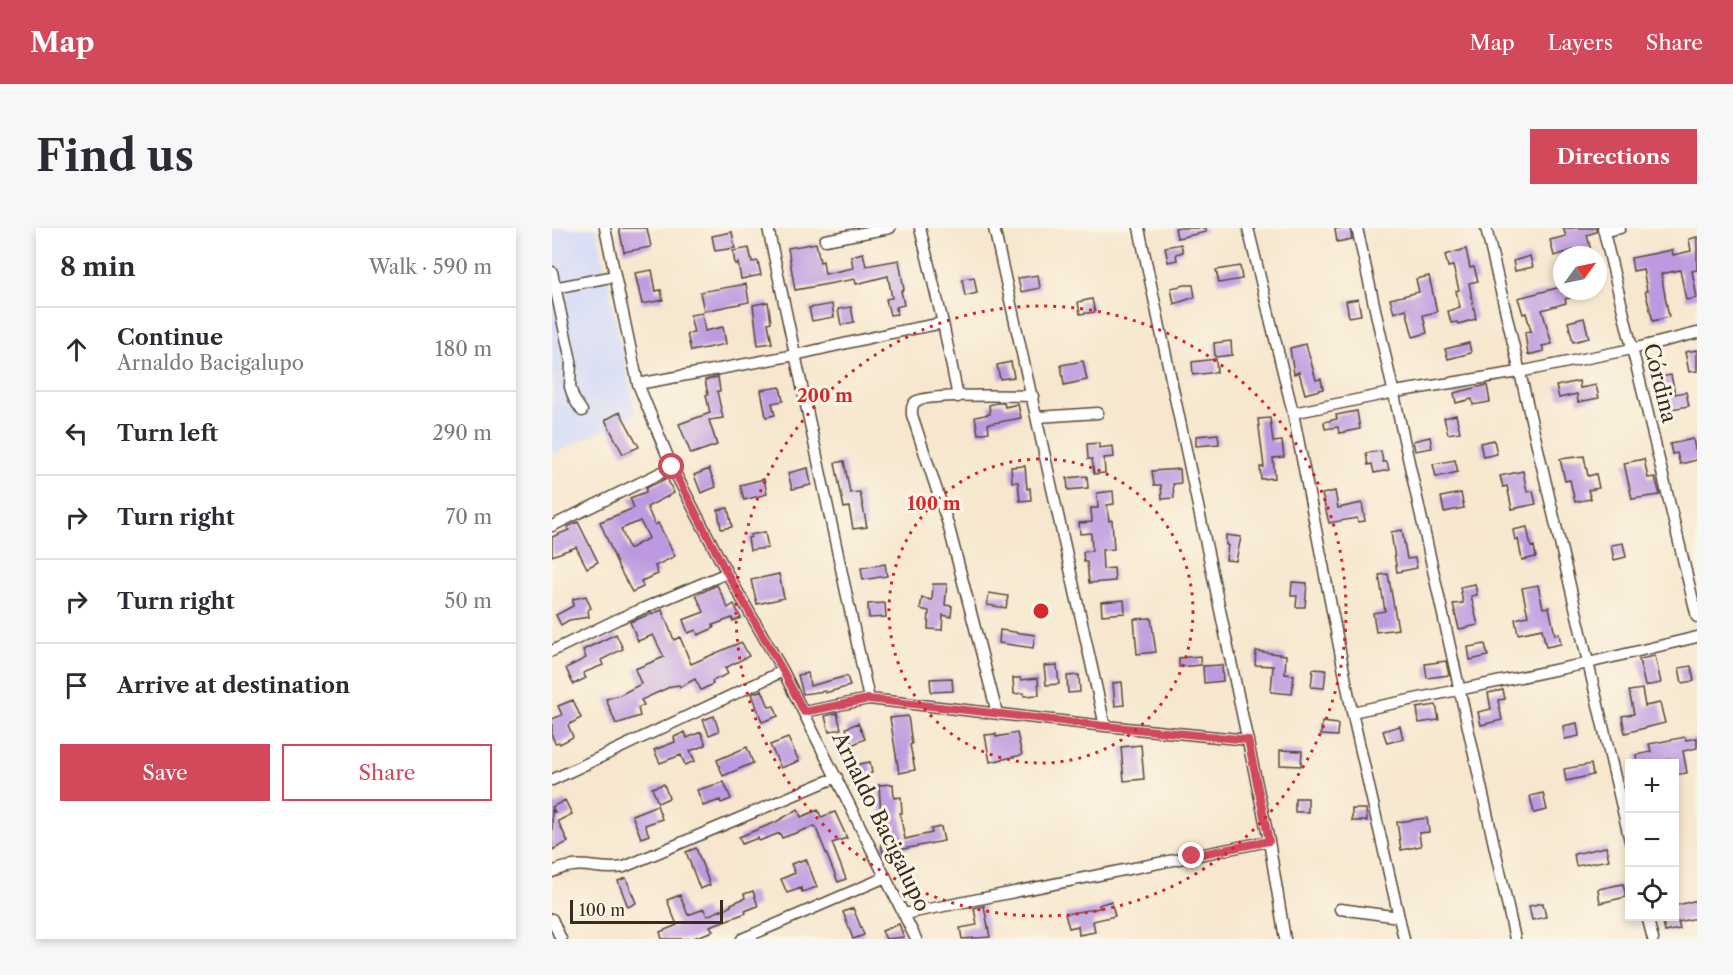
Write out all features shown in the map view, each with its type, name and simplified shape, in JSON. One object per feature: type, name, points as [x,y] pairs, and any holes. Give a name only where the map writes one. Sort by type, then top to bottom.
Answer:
[{"type":"street","name":"Arnaldo Bacigalupo","points":[[604,228],[638,384],[672,467],[727,573],[783,671],[916,939]]},
{"type":"street","points":[[768,228],[869,699]]},
{"type":"street","points":[[825,240],[890,228]]},
{"type":"street","points":[[920,228],[958,397]]},
{"type":"street","points":[[994,228],[1038,417],[1105,726]]},
{"type":"street","points":[[1139,228],[1269,841],[1285,939]]},
{"type":"street","points":[[1248,228],[1293,413],[1352,712],[1404,939]]},
{"type":"street","points":[[1357,228],[1515,939]]},
{"type":"street","points":[[1486,228],[1625,824]]},
{"type":"street","points":[[1604,230],[1620,228]]},
{"type":"street","name":"Córdina","points":[[1604,230],[1697,617]]},
{"type":"street","points":[[552,272],[570,361],[571,393],[582,411]]},
{"type":"street","points":[[554,288],[615,276]]},
{"type":"street","points":[[638,384],[795,355],[943,323]]},
{"type":"street","points":[[1293,413],[1395,392],[1519,372],[1697,333]]},
{"type":"street","points":[[997,713],[948,524],[912,415],[912,408],[922,399],[1033,396]]},
{"type":"street","points":[[1038,417],[1098,413]]},
{"type":"street","points":[[552,526],[672,467]]},
{"type":"street","points":[[552,651],[727,573]]},
{"type":"street","points":[[1352,712],[1588,663],[1697,637]]},
{"type":"street","points":[[552,780],[783,671]]},
{"type":"street","points":[[804,712],[869,699],[1248,740]]},
{"type":"street","points":[[552,872],[565,866],[580,864],[613,869],[624,867],[837,777]]},
{"type":"street","points":[[904,914],[1269,841]]},
{"type":"street","points":[[742,939],[886,877]]},
{"type":"street","points":[[1340,909],[1399,917]]},
{"type":"street","points":[[552,919],[561,939]]},
{"type":"street","points":[[1648,921],[1653,939]]},
{"type":"shaded area","points":[[552,228],[596,228],[636,414],[552,455]]},
{"type":"building","points":[[619,228],[647,228],[651,247],[624,252]]},
{"type":"building","points":[[1175,228],[1206,228],[1206,232],[1177,238]]},
{"type":"building","points":[[1350,228],[1352,239],[1337,242],[1335,229]]},
{"type":"building","points":[[1563,228],[1596,228],[1596,232],[1587,235],[1590,246],[1553,246],[1553,252],[1550,240],[1566,236]]},
{"type":"building","points":[[732,232],[735,248],[715,251],[712,236]]},
{"type":"building","points":[[1697,237],[1697,270],[1692,271],[1697,298],[1686,300],[1680,270],[1661,274],[1669,317],[1653,321],[1645,291],[1647,291],[1643,269],[1633,271],[1631,258],[1672,250],[1673,255],[1691,251],[1689,239]]},
{"type":"building","points":[[816,243],[825,274],[853,268],[851,256],[863,253],[866,266],[899,260],[904,305],[896,307],[897,314],[890,315],[886,299],[892,298],[888,276],[856,284],[855,279],[795,290],[788,248]]},
{"type":"building","points":[[1181,244],[1183,252],[1176,254],[1177,260],[1168,262],[1165,247]]},
{"type":"building","points":[[749,248],[752,262],[758,261],[761,275],[741,279],[733,251]]},
{"type":"building","points":[[1466,249],[1470,268],[1474,267],[1478,281],[1469,283],[1476,319],[1458,324],[1457,322],[1451,323],[1448,311],[1460,307],[1456,291],[1459,290],[1453,266],[1448,267],[1445,255]]},
{"type":"building","points":[[1530,256],[1533,267],[1515,271],[1513,261]]},
{"type":"building","points":[[1240,266],[1242,279],[1219,283],[1216,270]]},
{"type":"building","points":[[652,270],[656,291],[661,290],[663,300],[642,304],[635,273]]},
{"type":"building","points":[[1038,275],[1040,288],[1021,292],[1018,278]]},
{"type":"building","points":[[1429,276],[1437,312],[1423,315],[1427,333],[1413,337],[1406,309],[1394,313],[1390,299],[1419,292],[1416,279]]},
{"type":"building","points":[[974,277],[977,293],[965,296],[962,279]]},
{"type":"building","points":[[746,284],[749,302],[704,311],[700,292]]},
{"type":"building","points":[[1193,285],[1195,297],[1174,304],[1171,288]]},
{"type":"building","points":[[1553,289],[1553,300],[1565,300],[1566,303],[1542,310],[1552,344],[1542,346],[1544,351],[1528,355],[1525,332],[1531,331],[1526,313],[1523,314],[1518,298]]},
{"type":"building","points":[[1092,299],[1095,312],[1080,314],[1078,302]]},
{"type":"building","points":[[1358,299],[1361,315],[1349,317],[1346,301]]},
{"type":"building","points":[[768,302],[771,322],[768,323],[772,343],[758,345],[753,305]]},
{"type":"building","points":[[832,304],[834,317],[812,321],[809,308]]},
{"type":"building","points":[[851,307],[854,322],[841,325],[838,309]]},
{"type":"building","points":[[702,313],[705,331],[723,327],[726,344],[691,351],[687,334],[694,333],[690,315]]},
{"type":"building","points":[[1584,318],[1589,338],[1573,342],[1568,322]]},
{"type":"building","points":[[1231,341],[1232,355],[1215,357],[1214,343]]},
{"type":"building","points":[[1469,343],[1471,353],[1448,359],[1445,349]]},
{"type":"building","points":[[1306,344],[1316,380],[1321,379],[1323,389],[1305,394],[1299,372],[1294,374],[1290,348]]},
{"type":"building","points":[[1697,350],[1697,371],[1689,372],[1685,352]]},
{"type":"building","points":[[1216,359],[1217,372],[1193,375],[1192,362]]},
{"type":"building","points":[[1083,361],[1087,380],[1064,385],[1061,365]]},
{"type":"building","points":[[1011,362],[1014,377],[1000,379],[997,365]]},
{"type":"building","points":[[1671,375],[1675,394],[1686,392],[1689,406],[1666,410],[1659,377]]},
{"type":"building","points":[[718,377],[720,391],[717,391],[723,418],[709,420],[717,445],[691,454],[679,424],[710,413],[705,380]]},
{"type":"building","points":[[1579,381],[1580,388],[1596,385],[1599,398],[1578,402],[1577,394],[1559,398],[1556,386]]},
{"type":"building","points":[[1487,385],[1490,402],[1473,405],[1472,399],[1456,403],[1454,393]]},
{"type":"building","points":[[780,387],[783,401],[772,403],[775,415],[766,417],[761,390]]},
{"type":"building","points":[[1004,403],[1005,407],[1018,404],[1021,418],[988,424],[989,432],[978,434],[975,417],[990,414],[989,405]]},
{"type":"building","points":[[1357,411],[1360,429],[1339,433],[1338,427],[1325,429],[1324,422],[1337,419],[1336,415]]},
{"type":"building","points":[[620,412],[639,447],[623,454],[605,420]]},
{"type":"building","points":[[1456,415],[1460,432],[1448,434],[1444,418]]},
{"type":"building","points":[[1270,418],[1273,442],[1282,441],[1284,457],[1273,458],[1275,478],[1261,479],[1260,467],[1264,467],[1258,419]]},
{"type":"building","points":[[1218,434],[1219,444],[1196,446],[1196,436]]},
{"type":"building","points":[[1430,437],[1432,448],[1415,451],[1413,441]]},
{"type":"building","points":[[1693,439],[1695,449],[1697,449],[1697,460],[1680,464],[1677,453],[1672,454],[1670,444]]},
{"type":"building","points":[[1494,440],[1497,454],[1483,457],[1480,443]]},
{"type":"building","points":[[1099,443],[1099,448],[1113,446],[1114,457],[1104,458],[1105,473],[1094,474],[1092,459],[1088,459],[1087,444]]},
{"type":"building","points":[[1381,451],[1383,462],[1387,462],[1389,470],[1374,473],[1372,464],[1368,465],[1366,453]]},
{"type":"building","points":[[1584,456],[1588,476],[1596,474],[1599,488],[1588,490],[1591,499],[1575,502],[1570,480],[1565,481],[1560,459]]},
{"type":"building","points":[[1644,459],[1648,478],[1655,477],[1660,495],[1632,499],[1624,463]]},
{"type":"building","points":[[1455,460],[1458,472],[1436,477],[1433,464]]},
{"type":"building","points":[[844,461],[850,493],[860,492],[867,527],[853,529],[849,507],[844,508],[835,463]]},
{"type":"building","points":[[1025,466],[1027,489],[1030,488],[1031,500],[1020,501],[1018,482],[1012,482],[1011,467]]},
{"type":"building","points":[[808,468],[811,485],[792,489],[788,473]]},
{"type":"building","points":[[709,469],[716,487],[701,493],[694,475]]},
{"type":"building","points":[[1180,469],[1181,483],[1173,484],[1174,498],[1162,499],[1161,485],[1154,485],[1152,471]]},
{"type":"building","points":[[1523,471],[1527,492],[1533,491],[1536,504],[1512,509],[1507,486],[1503,487],[1500,476]]},
{"type":"building","points":[[1087,476],[1088,488],[1068,490],[1067,478]]},
{"type":"building","points":[[667,478],[674,493],[647,507],[655,525],[658,523],[675,556],[655,566],[658,574],[641,581],[643,587],[632,592],[619,568],[600,522],[634,508],[630,498],[646,492],[646,488]],"holes":[[[640,521],[649,538],[629,549],[621,529]]]},
{"type":"building","points":[[764,479],[767,494],[744,500],[740,485]]},
{"type":"building","points":[[1113,491],[1114,504],[1107,505],[1109,521],[1112,520],[1114,549],[1102,550],[1103,569],[1114,568],[1115,581],[1089,583],[1087,562],[1084,562],[1083,552],[1092,551],[1091,533],[1080,534],[1079,523],[1092,522],[1091,508],[1098,508],[1097,493]]},
{"type":"building","points":[[1335,491],[1338,508],[1362,503],[1365,521],[1358,522],[1357,518],[1329,523],[1322,494]]},
{"type":"building","points":[[1461,493],[1464,508],[1444,512],[1441,497]]},
{"type":"building","points":[[728,508],[732,527],[721,529],[718,510]]},
{"type":"building","points":[[578,522],[598,562],[587,568],[576,547],[552,556],[552,537],[569,530],[567,527]]},
{"type":"building","points":[[1527,527],[1531,547],[1534,546],[1536,557],[1522,560],[1518,539],[1515,540],[1513,530]]},
{"type":"building","points":[[1402,530],[1407,559],[1415,558],[1417,568],[1397,572],[1391,532]]},
{"type":"building","points":[[765,532],[768,548],[750,550],[748,538],[751,537],[750,535]]},
{"type":"building","points":[[1226,535],[1241,537],[1236,561],[1226,560],[1228,545],[1226,545]]},
{"type":"building","points":[[1623,543],[1626,557],[1614,560],[1611,545]]},
{"type":"building","points":[[885,564],[887,576],[863,580],[861,568]]},
{"type":"building","points":[[779,574],[784,598],[757,604],[751,580]]},
{"type":"building","points":[[1388,574],[1398,629],[1376,632],[1373,613],[1385,611],[1379,575]]},
{"type":"building","points":[[1292,582],[1307,583],[1305,607],[1296,607],[1297,596],[1291,596]]},
{"type":"building","points":[[933,584],[947,584],[945,605],[952,606],[951,617],[943,615],[942,630],[928,629],[929,611],[920,609],[922,598],[932,600]]},
{"type":"building","points":[[1475,584],[1477,595],[1471,596],[1478,625],[1459,629],[1453,604],[1463,603],[1460,587]]},
{"type":"building","points":[[717,585],[728,608],[734,604],[741,618],[733,621],[732,618],[713,625],[714,628],[698,635],[696,630],[688,633],[683,620],[704,612],[696,595]]},
{"type":"building","points":[[1538,585],[1543,608],[1549,607],[1555,635],[1559,634],[1561,644],[1546,647],[1542,629],[1518,634],[1515,619],[1528,616],[1522,588]]},
{"type":"building","points":[[989,593],[1008,596],[1006,608],[987,605]]},
{"type":"building","points":[[586,596],[591,608],[588,610],[589,617],[569,620],[561,625],[556,615],[573,606],[573,599]]},
{"type":"building","points":[[1124,600],[1125,613],[1102,615],[1101,602]]},
{"type":"building","points":[[885,603],[886,617],[869,618],[868,604]]},
{"type":"building","points":[[662,610],[674,640],[680,637],[691,664],[739,643],[742,643],[749,656],[725,668],[728,674],[712,681],[713,684],[701,690],[695,679],[680,687],[679,685],[672,686],[641,700],[644,705],[638,708],[640,716],[616,724],[606,699],[620,695],[641,684],[635,669],[664,657],[653,635],[638,641],[630,622]]},
{"type":"building","points":[[1151,618],[1156,652],[1137,654],[1134,619]]},
{"type":"building","points":[[1000,630],[1035,635],[1033,648],[999,643]]},
{"type":"building","points":[[616,634],[623,649],[601,660],[603,665],[583,673],[586,678],[574,684],[566,668],[586,658],[583,650]]},
{"type":"building","points":[[1485,644],[1488,656],[1470,660],[1468,647]]},
{"type":"building","points":[[1256,651],[1286,655],[1285,674],[1294,675],[1292,694],[1271,692],[1273,666],[1255,665]]},
{"type":"building","points":[[1200,656],[1201,665],[1179,667],[1179,658]]},
{"type":"building","points":[[1655,656],[1661,683],[1645,686],[1639,659]]},
{"type":"building","points":[[1446,661],[1449,675],[1427,678],[1425,664]]},
{"type":"building","points":[[1057,665],[1059,684],[1046,685],[1044,666]]},
{"type":"building","points":[[1222,665],[1223,681],[1204,683],[1203,666]]},
{"type":"building","points":[[1691,666],[1694,681],[1682,683],[1679,668]]},
{"type":"building","points":[[1313,669],[1326,670],[1324,688],[1311,687]]},
{"type":"building","points":[[808,673],[810,686],[847,676],[850,686],[825,693],[825,691],[803,694],[798,675]]},
{"type":"building","points":[[1079,675],[1080,692],[1068,693],[1067,676]]},
{"type":"building","points":[[952,678],[953,691],[931,692],[930,679]]},
{"type":"building","points":[[1013,678],[1021,680],[1038,678],[1039,695],[1014,694]]},
{"type":"building","points":[[1122,682],[1124,705],[1115,706],[1113,683]]},
{"type":"building","points":[[1642,689],[1645,706],[1660,703],[1665,723],[1625,733],[1622,716],[1634,714],[1629,691]]},
{"type":"building","points":[[762,690],[769,707],[774,706],[778,716],[762,722],[752,694]]},
{"type":"building","points":[[1503,690],[1505,699],[1498,700],[1502,720],[1481,725],[1478,712],[1491,709],[1488,693]]},
{"type":"building","points":[[573,700],[581,718],[568,725],[573,737],[560,744],[555,743],[552,736],[552,719],[562,715],[558,706]]},
{"type":"building","points":[[1436,705],[1439,720],[1419,723],[1417,708]]},
{"type":"building","points":[[837,713],[841,729],[829,732],[825,716]]},
{"type":"building","points":[[714,716],[719,731],[709,735],[703,720]]},
{"type":"building","points":[[908,716],[915,770],[899,773],[890,718]]},
{"type":"building","points":[[1322,722],[1338,724],[1337,736],[1321,735]]},
{"type":"building","points":[[858,723],[865,739],[852,745],[846,728]]},
{"type":"building","points":[[1577,723],[1579,736],[1565,739],[1563,726]]},
{"type":"building","points":[[1400,726],[1403,739],[1387,743],[1383,731]]},
{"type":"building","points":[[685,732],[687,738],[701,732],[706,745],[690,751],[695,761],[685,765],[681,755],[660,763],[654,750],[675,742],[674,737]]},
{"type":"building","points":[[1017,733],[1022,755],[990,762],[985,735],[996,734],[996,737]]},
{"type":"building","points":[[1685,737],[1686,740],[1697,738],[1697,748],[1683,751],[1687,773],[1679,774],[1679,759],[1637,759],[1636,755],[1651,752],[1649,744]]},
{"type":"building","points":[[788,738],[799,761],[781,768],[770,745]]},
{"type":"building","points":[[1141,745],[1144,779],[1124,781],[1121,747]]},
{"type":"building","points":[[747,747],[753,763],[723,776],[717,760]]},
{"type":"building","points":[[1280,750],[1302,751],[1301,766],[1280,765]]},
{"type":"building","points":[[870,762],[872,773],[852,778],[849,766]]},
{"type":"building","points":[[1591,764],[1593,775],[1566,781],[1564,769]]},
{"type":"building","points":[[724,782],[731,799],[703,806],[697,790]]},
{"type":"building","points":[[664,784],[669,798],[658,803],[652,788]]},
{"type":"building","points":[[893,784],[894,798],[901,797],[902,813],[900,813],[905,839],[932,833],[931,829],[941,827],[944,841],[883,853],[881,843],[890,841],[885,815],[881,815],[879,785]]},
{"type":"building","points":[[1543,793],[1547,810],[1534,813],[1530,796]]},
{"type":"building","points":[[1295,798],[1308,798],[1308,812],[1295,812]]},
{"type":"building","points":[[565,800],[572,814],[558,821],[568,842],[552,850],[552,809],[555,812],[552,807]]},
{"type":"building","points":[[657,805],[662,819],[645,825],[649,835],[641,838],[632,815]]},
{"type":"building","points":[[798,809],[801,817],[818,810],[821,817],[835,812],[847,838],[832,843],[846,879],[838,882],[815,826],[782,838],[780,833],[759,841],[758,838],[742,844],[739,837],[776,822]]},
{"type":"building","points":[[1352,809],[1366,809],[1367,821],[1352,821]]},
{"type":"building","points":[[1427,818],[1429,832],[1419,833],[1421,846],[1401,850],[1397,822]]},
{"type":"building","points":[[1606,847],[1609,860],[1576,866],[1574,854]]},
{"type":"building","points":[[696,848],[710,885],[700,889],[686,852]]},
{"type":"building","points":[[806,859],[817,887],[802,892],[801,888],[787,893],[781,879],[795,873],[791,864]]},
{"type":"building","points":[[626,878],[636,903],[628,907],[618,881]]},
{"type":"building","points":[[1623,884],[1625,897],[1600,903],[1598,889]]},
{"type":"building","points":[[753,891],[758,906],[745,911],[746,913],[710,926],[713,931],[691,939],[662,939],[660,932],[677,925],[667,900],[680,895],[688,915],[704,909],[707,916],[731,906],[745,898],[744,894]]},
{"type":"building","points":[[1697,900],[1697,918],[1678,922],[1680,929],[1665,932],[1663,921],[1679,921],[1679,905]]},
{"type":"building","points":[[1111,901],[1115,916],[1093,921],[1095,932],[1079,935],[1078,926],[1069,928],[1065,914],[1100,908],[1099,905]]},
{"type":"building","points":[[1543,903],[1546,917],[1532,920],[1529,906]]},
{"type":"building","points":[[984,906],[990,937],[962,939],[960,928],[977,925],[974,908]]},
{"type":"building","points":[[853,908],[864,935],[853,939],[843,912]]},
{"type":"building","points":[[899,924],[904,937],[886,939],[882,931]]},
{"type":"route","points":[[672,467],[727,573],[804,712],[869,699],[1248,740],[1269,841],[1192,856]]}]
